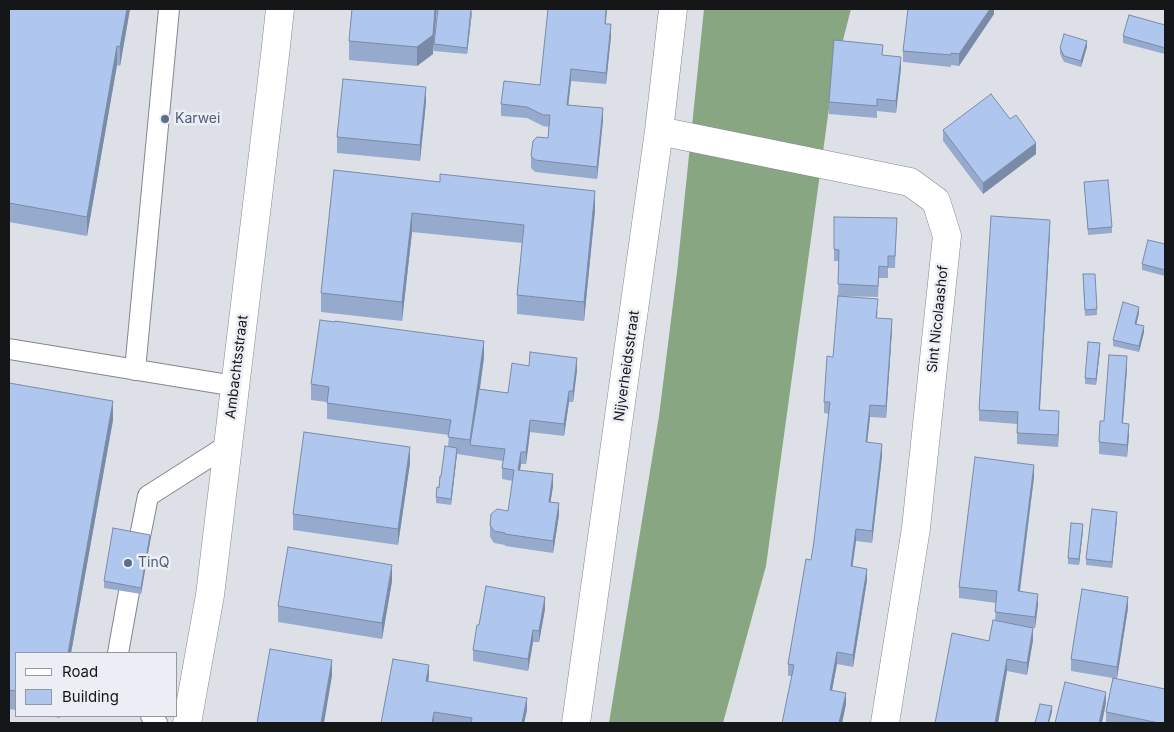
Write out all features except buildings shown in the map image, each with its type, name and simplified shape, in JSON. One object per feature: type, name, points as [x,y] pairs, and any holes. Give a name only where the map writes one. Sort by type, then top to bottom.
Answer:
[{"type":"street","name":"Ambachtsstraat","points":[[187,723],[210,595],[280,9]]},
{"type":"street","name":"Nijverheidsstraat","points":[[576,723],[659,131],[673,9]]},
{"type":"street","name":"Sint Nicolaashof","points":[[659,131],[910,182],[936,201],[947,236],[916,528],[885,723]]},
{"type":"lane","points":[[135,370],[169,9]]},
{"type":"lane","points":[[9,350],[235,386]]},
{"type":"lane","points":[[118,652],[148,496],[228,445]]},
{"type":"green space","points":[[704,9],[851,9],[833,79],[766,566],[723,723],[609,723],[659,416],[677,272]]},
{"type":"place","name":"Karwei","points":[[165,119]]},
{"type":"place","name":"TinQ","points":[[128,563]]}]
